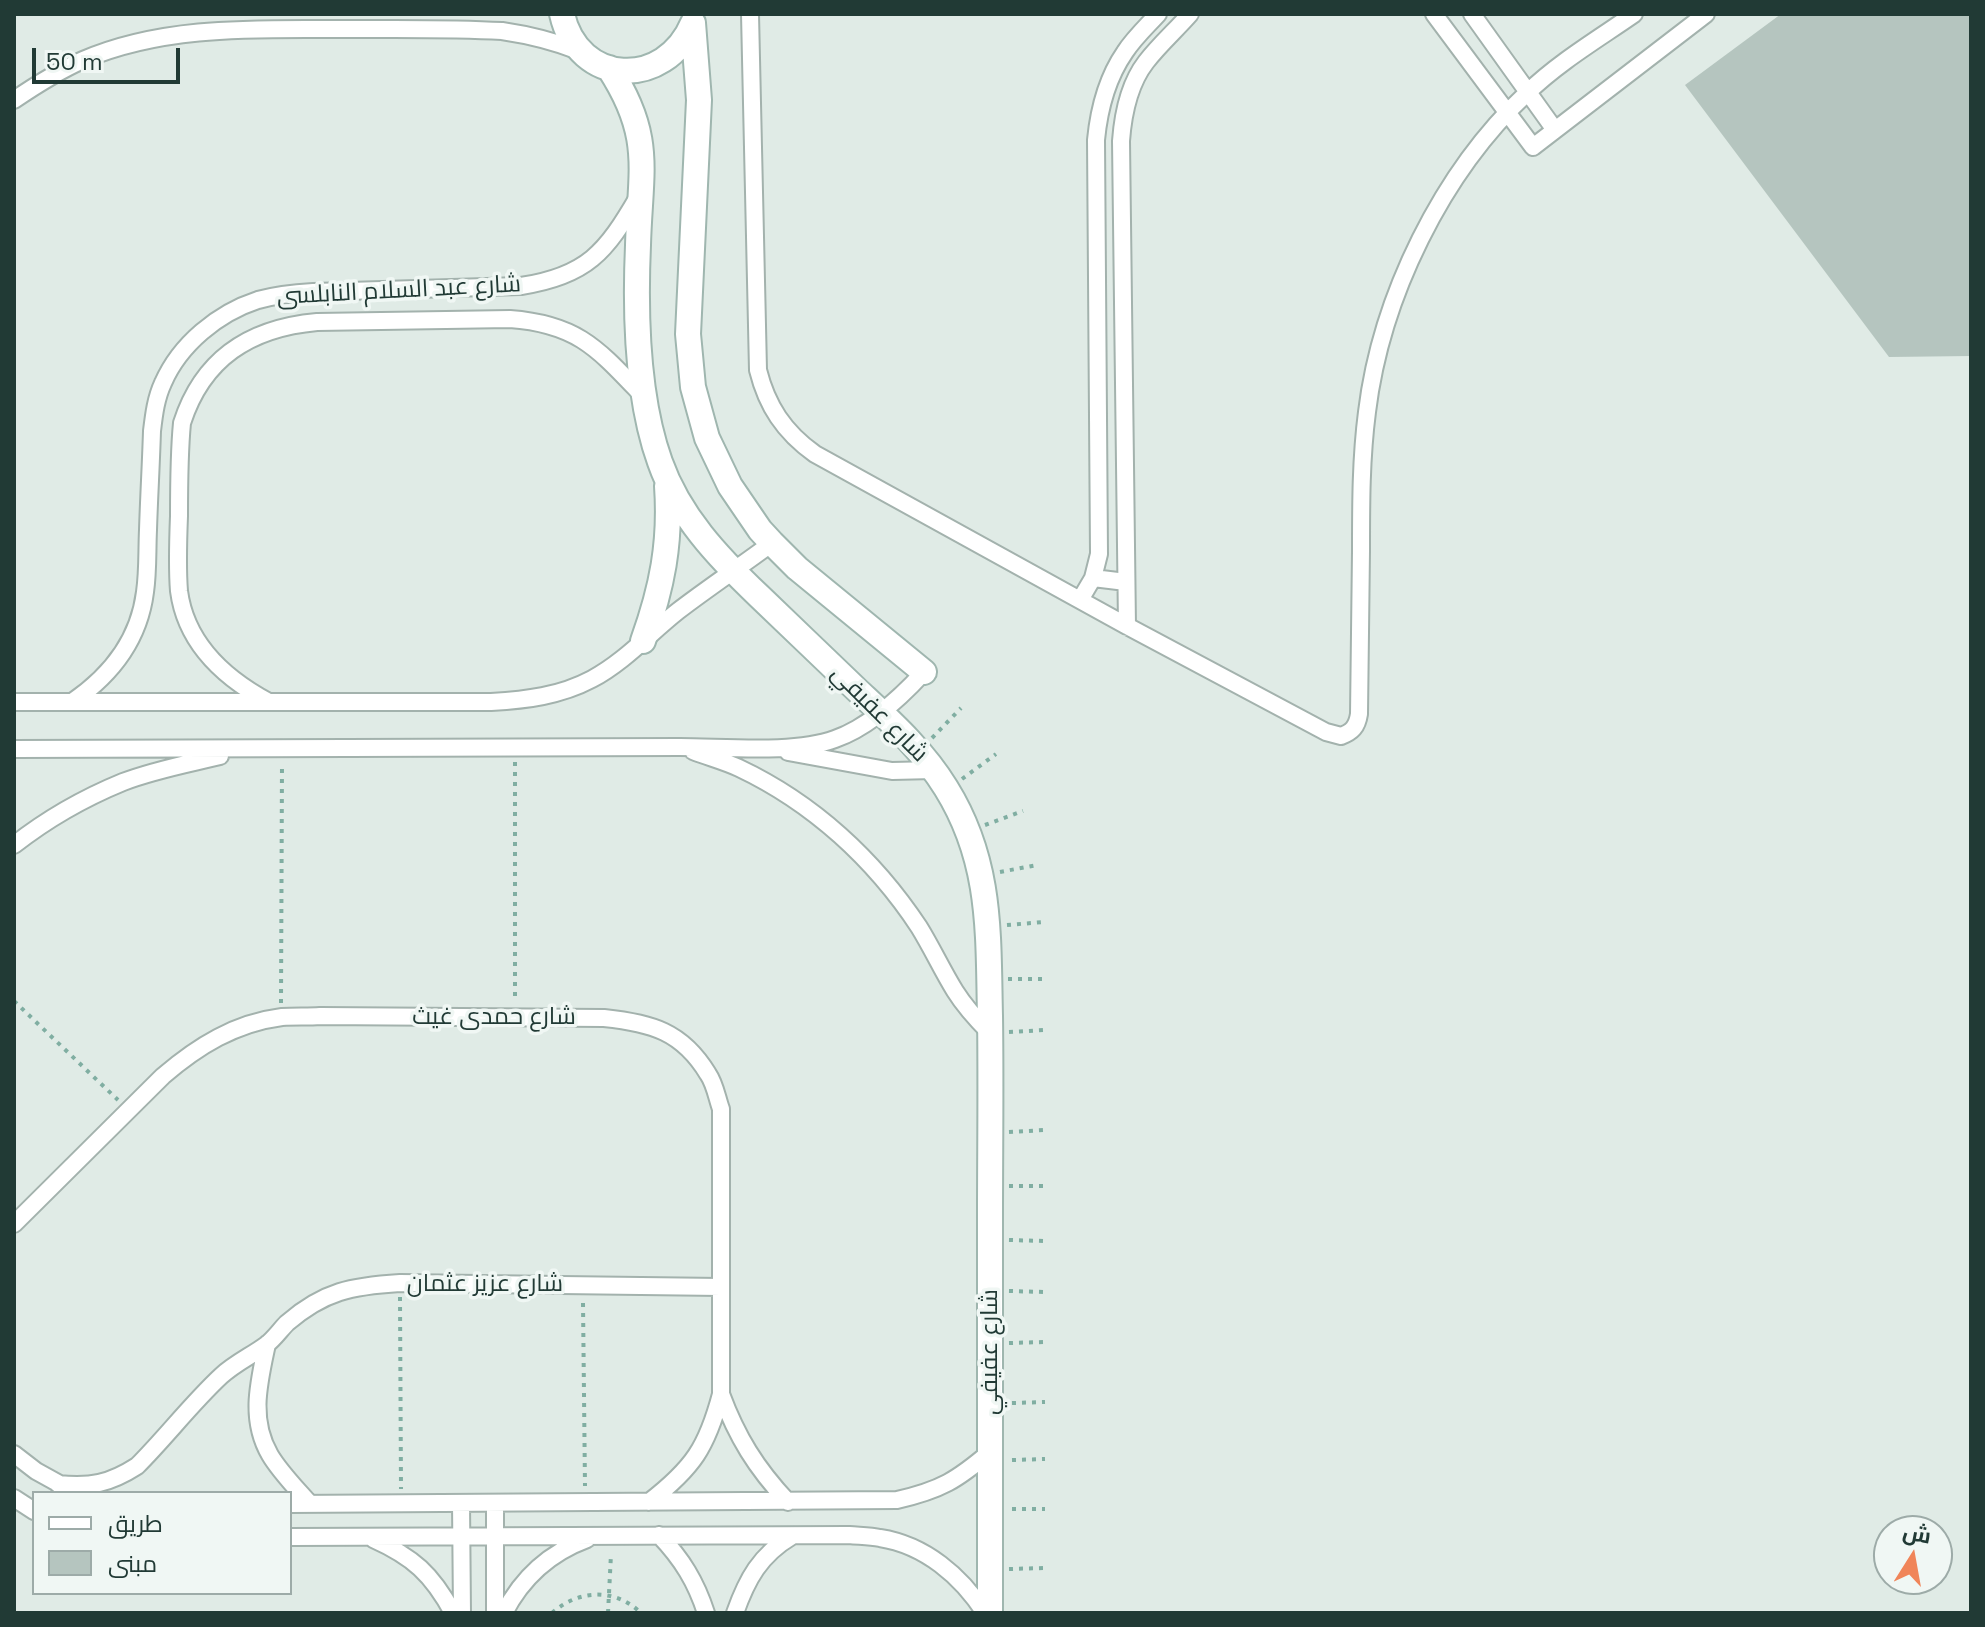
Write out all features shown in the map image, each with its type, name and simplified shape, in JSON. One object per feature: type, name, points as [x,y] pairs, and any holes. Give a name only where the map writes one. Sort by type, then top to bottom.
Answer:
[{"type":"street","points":[[562,14],[572,41],[583,53],[595,62],[624,71],[654,66],[667,59],[687,37],[694,18]]},
{"type":"street","points":[[750,14],[758,370],[773,410],[788,431],[815,454],[1127,626],[1326,732],[1341,736],[1354,729],[1359,714],[1361,478],[1367,409],[1382,340],[1405,274],[1460,173],[1507,112],[1554,69],[1634,14]]},
{"type":"street","points":[[1080,600],[1093,578],[1099,543],[1096,140],[1101,109],[1115,70],[1126,49],[1158,14]]},
{"type":"street","points":[[1127,626],[1121,141],[1131,90],[1144,64],[1190,14]]},
{"type":"street","points":[[1434,14],[1533,147],[1706,14]]},
{"type":"street","points":[[1472,14],[1555,130]]},
{"type":"street","points":[[14,749],[770,748],[837,739],[880,712],[924,672],[797,568],[772,543],[730,486],[707,438],[693,387],[688,334],[699,100],[694,18]]},
{"type":"street","points":[[14,100],[42,81],[84,60],[128,45],[223,30],[502,31],[544,39],[583,53]]},
{"type":"street","name":"شارع عفيفي","points":[[609,68],[634,114],[641,140],[643,166],[637,293],[644,397],[653,438],[667,479],[696,529],[733,572],[880,712],[934,771],[968,831],[982,876],[989,927],[991,1133],[988,1613]]},
{"type":"street","points":[[1096,140],[1121,141]]},
{"type":"street","name":"شارع عبد السلام النابلسى","points":[[72,702],[94,687],[113,668],[128,645],[138,621],[145,594],[155,405],[163,381],[193,339],[235,310],[259,300],[284,295],[521,286],[550,281],[577,270],[600,252],[620,229],[641,192]]},
{"type":"street","name":"شارع عبد السلام النابلسى","points":[[269,702],[243,688],[220,670],[202,648],[188,622],[180,595],[182,423],[198,385],[230,352],[271,329],[294,324],[537,321],[564,329],[588,342],[644,397]]},
{"type":"street","points":[[643,641],[663,576],[668,544],[667,479]]},
{"type":"street","points":[[14,702],[527,700],[560,692],[591,679],[619,661],[687,605],[772,543]]},
{"type":"street","points":[[1093,578],[1126,582]]},
{"type":"street","points":[[680,747],[738,768],[765,782],[792,797],[841,834],[883,878],[919,928],[956,993],[990,1033]]},
{"type":"street","points":[[770,748],[892,771],[934,771]]},
{"type":"street","points":[[14,845],[58,814],[124,782],[251,749]]},
{"type":"street","name":"شارع حمدى غيث","points":[[14,1224],[189,1054],[249,1024],[281,1017],[604,1018],[635,1021],[659,1029],[685,1044],[710,1076],[721,1109],[721,1394],[712,1426],[697,1456],[676,1482],[649,1502]]},
{"type":"street","name":"شارع عزيز عثمان","points":[[58,1484],[100,1484],[120,1477],[137,1466],[222,1375],[267,1344],[308,1306],[334,1293],[363,1285],[400,1283],[721,1287]]},
{"type":"street","points":[[267,1344],[256,1410],[261,1433],[270,1455],[310,1504]]},
{"type":"street","name":"شارع حمدى غيث","points":[[721,1394],[747,1452],[788,1502]]},
{"type":"street","points":[[14,1454],[58,1484],[76,1491]]},
{"type":"street","points":[[292,1504],[897,1500],[946,1485],[990,1456]]},
{"type":"street","points":[[14,1498],[32,1510]]},
{"type":"street","points":[[461,1503],[462,1613]]},
{"type":"street","points":[[495,1503],[495,1613]]},
{"type":"street","points":[[504,1613],[521,1585],[543,1563],[568,1546],[605,1535]]},
{"type":"street","points":[[659,1535],[688,1570],[706,1613]]},
{"type":"street","points":[[735,1613],[757,1567],[773,1549],[794,1535]]},
{"type":"street","points":[[292,1537],[849,1535],[883,1538],[916,1549],[946,1567],[988,1613]]},
{"type":"street","points":[[368,1537],[396,1549],[421,1567],[441,1590],[453,1613]]},
{"type":"path","points":[[934,771],[961,708]]},
{"type":"path","points":[[515,747],[515,1017]]},
{"type":"path","points":[[281,1017],[283,749]]},
{"type":"path","points":[[934,771],[996,754]]},
{"type":"path","points":[[968,831],[1023,811]]},
{"type":"path","points":[[982,876],[1037,865]]},
{"type":"path","points":[[989,927],[1044,922]]},
{"type":"path","points":[[989,980],[1045,979]]},
{"type":"path","points":[[14,1001],[128,1110]]},
{"type":"path","points":[[990,1033],[1045,1030]]},
{"type":"path","points":[[991,1133],[1045,1130]]},
{"type":"path","points":[[990,1186],[1045,1186]]},
{"type":"path","points":[[990,1240],[1045,1241]]},
{"type":"path","points":[[400,1283],[401,1503]]},
{"type":"path","points":[[583,1285],[585,1502]]},
{"type":"path","points":[[990,1291],[1045,1292]]},
{"type":"path","points":[[990,1343],[1045,1342]]},
{"type":"path","points":[[990,1404],[1045,1402]]},
{"type":"path","points":[[990,1456],[1045,1459]]},
{"type":"path","points":[[990,1510],[1045,1509]]},
{"type":"path","points":[[605,1535],[610,1595],[608,1613]]},
{"type":"path","points":[[990,1569],[1045,1568]]},
{"type":"path","points":[[552,1613],[572,1599],[597,1594],[610,1595],[631,1604],[641,1613]]},
{"type":"building","points":[[1781,14],[1971,14],[1971,356],[1889,357],[1685,85]]}]
